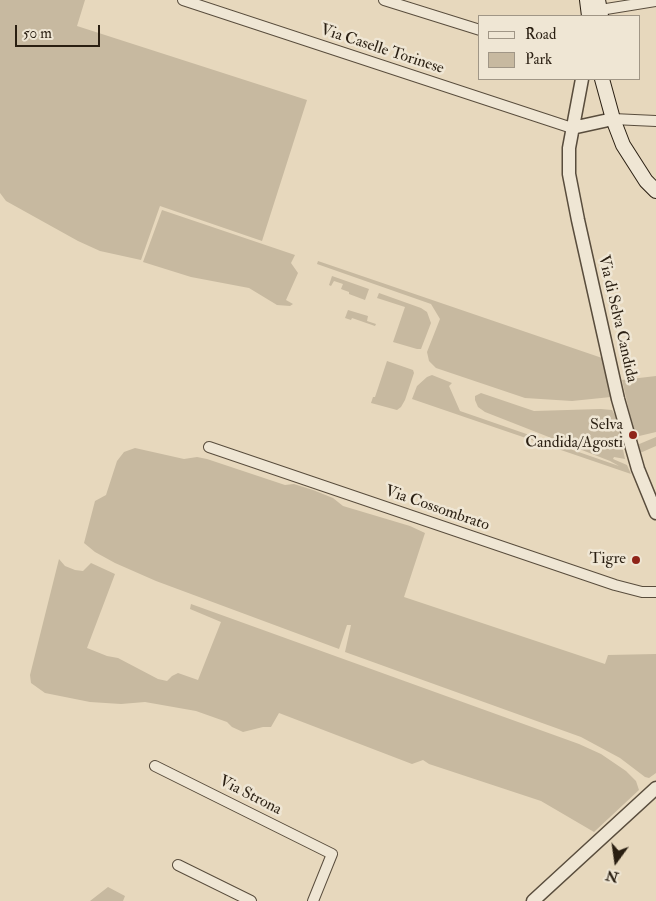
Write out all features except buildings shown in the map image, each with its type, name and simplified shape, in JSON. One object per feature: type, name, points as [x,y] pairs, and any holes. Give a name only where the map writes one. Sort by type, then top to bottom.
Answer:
[{"type":"main road","points":[[586,0],[597,11]]},
{"type":"main road","points":[[602,80],[612,114],[629,156],[646,181],[656,191]]},
{"type":"main road","points":[[608,80],[612,114]]},
{"type":"street","name":"Via Caselle Torinese","points":[[183,0],[572,128]]},
{"type":"street","points":[[384,0],[478,29]]},
{"type":"street","points":[[585,15],[586,0]]},
{"type":"street","points":[[597,11],[656,1]]},
{"type":"street","name":"Via di Selva Candida","points":[[582,80],[569,148],[569,174],[618,399],[638,469],[656,513]]},
{"type":"street","points":[[572,128],[612,114],[656,121]]},
{"type":"street","name":"Via Cossombrato","points":[[209,447],[614,585],[642,592],[656,592]]},
{"type":"street","name":"Via Strona","points":[[155,766],[332,854],[313,901]]},
{"type":"street","points":[[533,901],[654,795]]},
{"type":"street","points":[[178,866],[251,901]]},
{"type":"green space","points":[[0,0],[85,0],[77,26],[307,100],[262,241],[160,206],[141,260],[100,251],[78,241],[6,201],[0,193]]},
{"type":"green space","points":[[162,210],[295,255],[291,263],[298,273],[286,300],[293,304],[290,306],[277,305],[249,288],[191,277],[143,262]]},
{"type":"green space","points":[[318,261],[605,359],[611,397],[572,401],[525,398],[436,368],[429,361],[427,352],[440,319],[431,304],[317,264]]},
{"type":"green space","points":[[332,276],[369,289],[365,300],[341,289],[343,284],[334,281],[331,286],[329,285]]},
{"type":"green space","points":[[379,293],[421,308],[427,312],[431,323],[421,349],[393,342],[405,307],[377,298]]},
{"type":"green space","points":[[348,310],[368,316],[367,321],[376,324],[375,326],[352,318],[351,320],[345,318]]},
{"type":"green space","points":[[387,361],[413,370],[414,373],[405,400],[397,410],[371,403],[373,397],[375,397]]},
{"type":"green space","points":[[432,375],[452,383],[449,386],[460,411],[619,466],[485,412],[478,407],[475,396],[481,393],[534,411],[612,410],[616,417],[625,459],[614,457],[613,459],[627,465],[631,474],[412,399],[417,386]]},
{"type":"green space","points":[[656,376],[656,432],[635,437],[622,380]]},
{"type":"green space","points":[[656,437],[656,446],[640,453],[637,445]]},
{"type":"green space","points":[[135,448],[184,459],[197,457],[207,459],[285,485],[294,484],[333,498],[343,506],[410,526],[425,533],[404,597],[605,664],[608,655],[656,654],[656,773],[649,778],[645,777],[620,758],[581,737],[345,652],[351,625],[347,625],[339,649],[156,581],[95,552],[84,543],[95,501],[106,495],[117,461],[124,452]]},
{"type":"green space","points":[[59,559],[65,566],[75,570],[83,571],[91,563],[115,574],[87,648],[118,658],[158,679],[167,681],[178,673],[198,680],[221,622],[190,609],[191,604],[579,744],[601,754],[626,771],[636,781],[639,790],[594,832],[541,801],[429,764],[423,760],[412,764],[279,713],[271,727],[243,732],[232,727],[227,722],[196,711],[145,702],[121,704],[90,702],[45,693],[31,683],[30,675]]},
{"type":"green space","points":[[108,887],[125,896],[123,901],[90,901]]},
{"type":"place","name":"Selva Candida/Agosti","points":[[633,435]]},
{"type":"place","name":"Tigre","points":[[636,560]]}]
